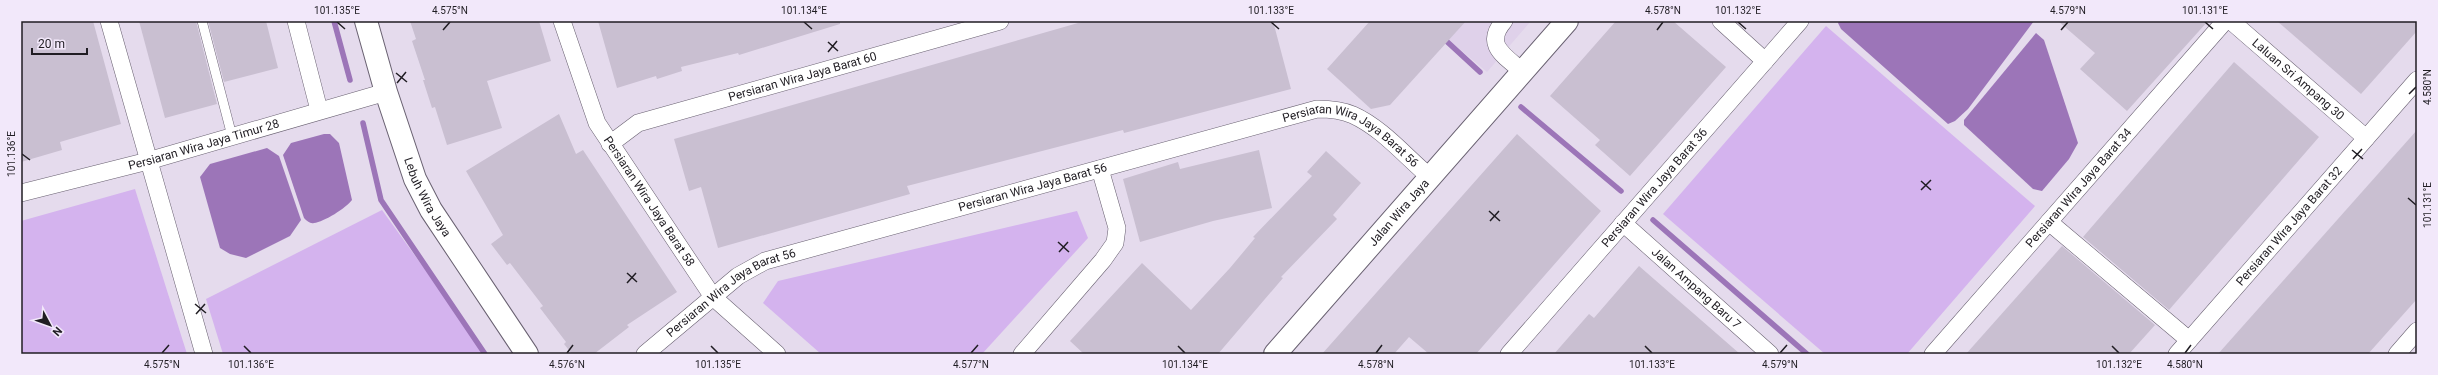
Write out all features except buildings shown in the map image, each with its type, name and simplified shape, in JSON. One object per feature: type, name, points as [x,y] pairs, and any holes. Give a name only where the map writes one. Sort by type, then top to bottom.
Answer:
[{"type":"street","points":[[109,21],[204,354]]},
{"type":"street","points":[[296,21],[320,110]]},
{"type":"street","name":"Lebuh Wira Jaya","points":[[366,21],[386,92],[415,179],[431,210],[527,354]]},
{"type":"street","name":"Persiaran Wira Jaya Barat 58","points":[[562,21],[596,123],[713,297],[778,354]]},
{"type":"street","name":"Persiaran Wira Jaya Barat 60","points":[[610,144],[638,123],[1000,21]]},
{"type":"street","name":"Jalan Wira Jaya","points":[[1275,354],[1567,21]]},
{"type":"street","points":[[1721,21],[1765,61]]},
{"type":"street","name":"Persiaran Wira Jaya Barat 36","points":[[1513,352],[1623,223],[1800,21]]},
{"type":"street","name":"Persiaran Wira Jaya Barat 34","points":[[1933,354],[2225,21]]},
{"type":"street","name":"Laluan Sri Ampang 30","points":[[2231,21],[2366,138]]},
{"type":"street","points":[[1502,23],[1494,41],[1498,49],[1523,72]]},
{"type":"street","name":"Persiaran Wira Jaya Barat 32","points":[[2177,354],[2417,80]]},
{"type":"street","name":"Persiaran Wira Jaya Timur 28","points":[[21,193],[148,161],[386,92]]},
{"type":"street","name":"Persiaran Wira Jaya Barat 56","points":[[645,354],[738,276],[765,261],[1317,109],[1335,110],[1353,115],[1369,125],[1430,177]]},
{"type":"street","points":[[1022,354],[1115,243],[1117,228],[1100,169]]},
{"type":"street","points":[[2049,222],[2189,340]]},
{"type":"street","name":"Jalan Ampang Baru 7","points":[[1623,223],[1770,354]]},
{"type":"street","points":[[2397,354],[2417,331]]},
{"type":"lane","points":[[202,21],[232,136]]},
{"type":"shaded area","points":[[1426,21],[1531,21],[1487,72]]},
{"type":"shaded area","points":[[1839,21],[2034,21],[1968,109],[1955,121],[1948,124],[1841,29],[1838,23]]},
{"type":"shaded area","points":[[1826,26],[2035,206],[1907,354],[1825,354],[1663,214]]},
{"type":"shaded area","points":[[2036,33],[2044,40],[2078,143],[2069,159],[2042,191],[2033,189],[1964,125],[1964,120]]},
{"type":"shaded area","points":[[324,134],[330,134],[339,143],[352,200],[345,207],[329,217],[318,222],[311,223],[304,218],[283,155],[291,143]]},
{"type":"shaded area","points":[[267,148],[279,156],[301,220],[290,236],[246,258],[230,254],[220,248],[200,177],[210,164]]},
{"type":"shaded area","points":[[135,189],[187,354],[21,354],[21,221]]},
{"type":"shaded area","points":[[382,210],[486,354],[223,354],[206,299]]},
{"type":"shaded area","points":[[1077,211],[1088,238],[982,354],[821,354],[763,303],[778,281]]},
{"type":"waterway","points":[[334,21],[350,80]]},
{"type":"waterway","points":[[1442,37],[1480,72]]},
{"type":"waterway","points":[[1521,107],[1621,191]]},
{"type":"waterway","points":[[363,123],[381,200],[485,354]]},
{"type":"waterway","points":[[1653,220],[1807,354]]}]
